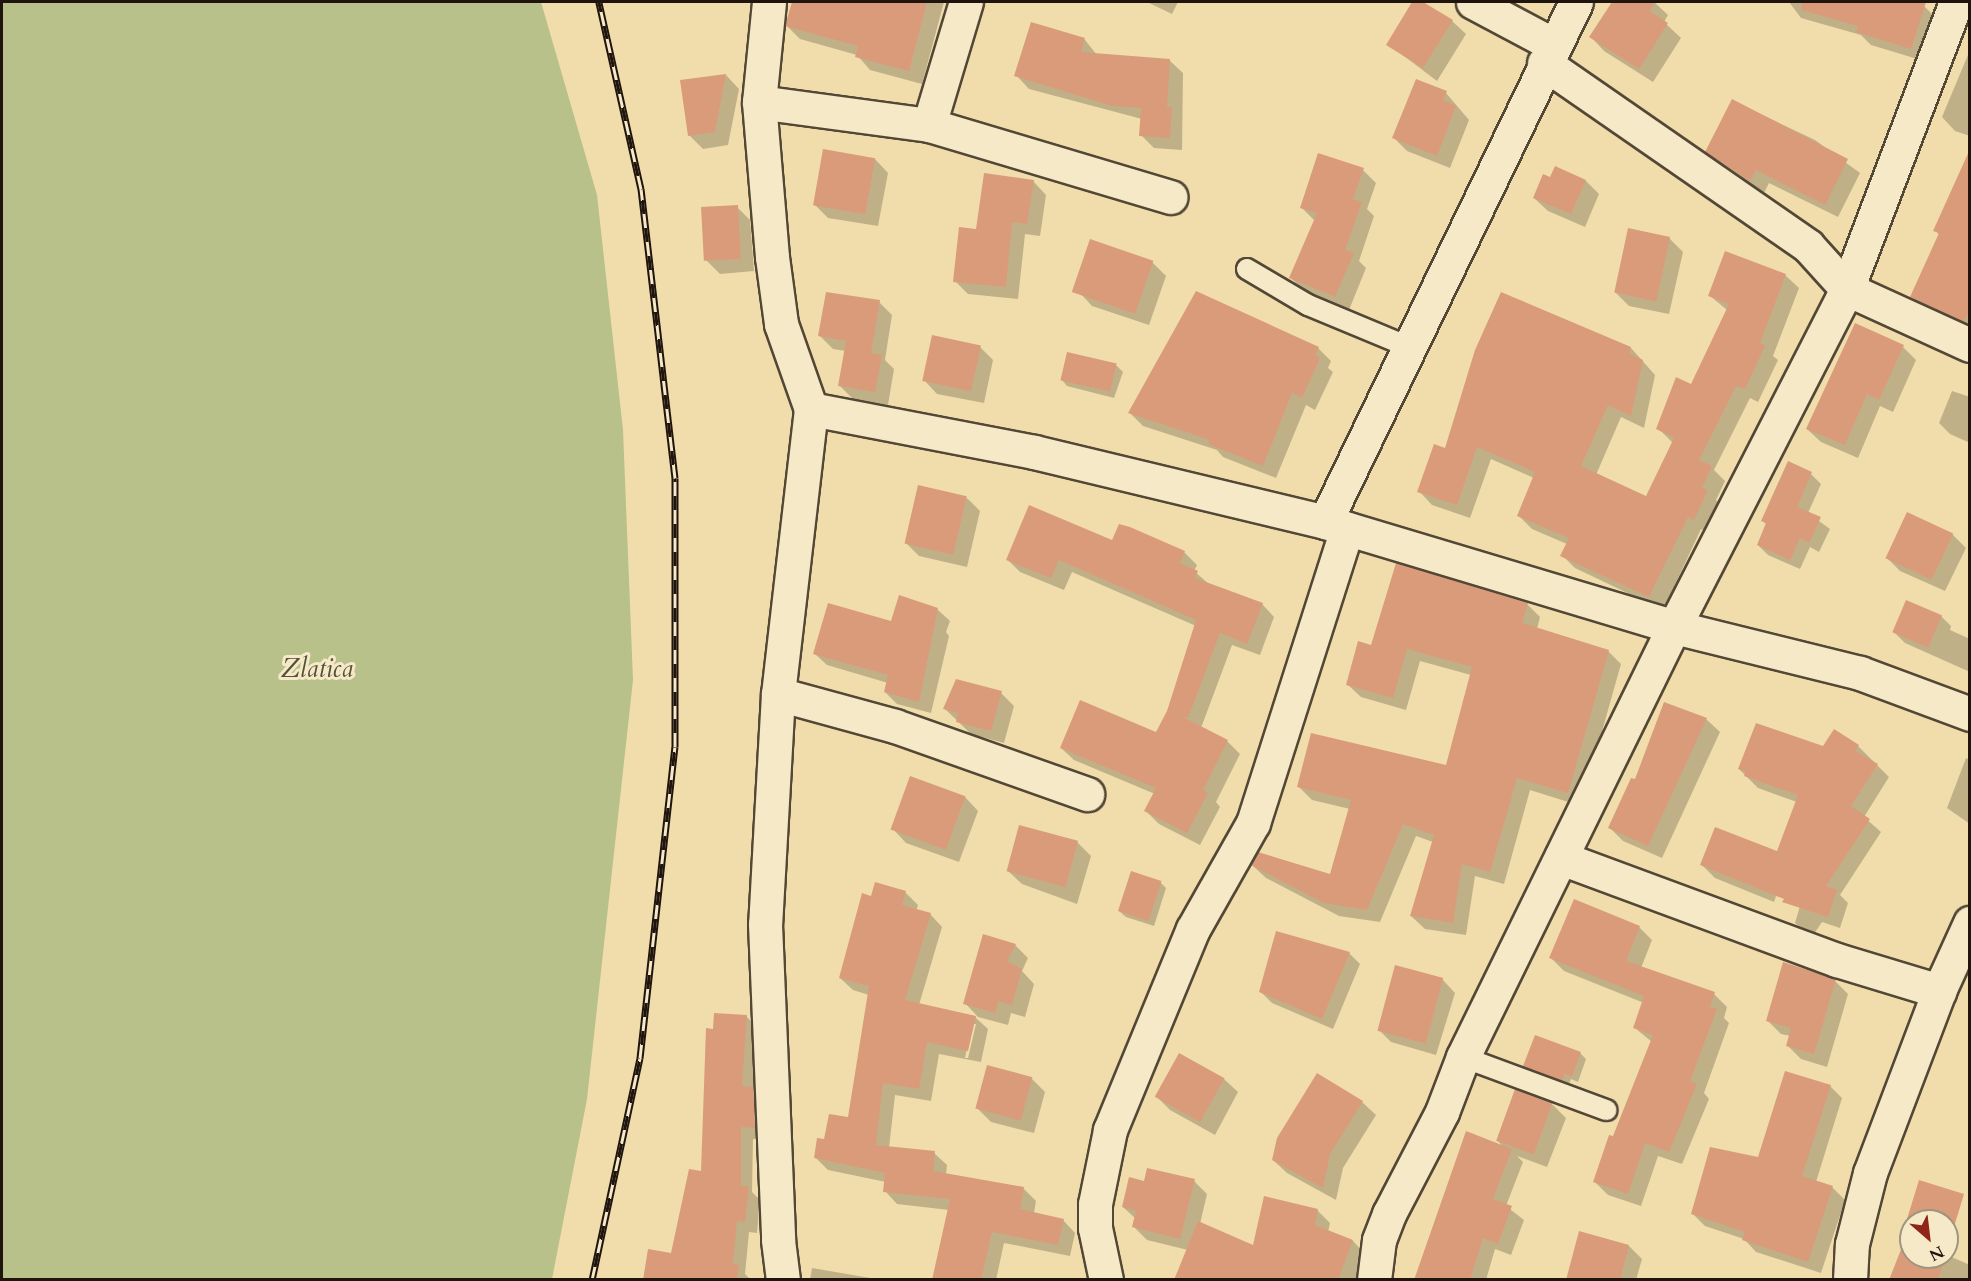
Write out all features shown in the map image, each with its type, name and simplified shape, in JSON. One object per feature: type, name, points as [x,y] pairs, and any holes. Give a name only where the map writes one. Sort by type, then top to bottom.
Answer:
[{"type":"street","points":[[769,2],[759,102],[772,257],[782,324],[811,409],[778,694],[765,924],[778,1240],[783,1280]]},
{"type":"street","points":[[929,125],[966,2]]},
{"type":"street","points":[[1473,2],[1548,54],[1808,246],[1846,289],[1970,345]]},
{"type":"street","points":[[1106,1280],[1095,1228],[1095,1204],[1110,1130],[1192,929],[1253,823],[1336,526],[1409,347],[1548,54],[1576,2]]},
{"type":"street","points":[[1374,1280],[1379,1240],[1389,1214],[1442,1112],[1463,1057],[1674,627],[1846,289],[1956,2]]},
{"type":"street","points":[[759,102],[929,125],[1170,197]]},
{"type":"street","points":[[811,409],[1034,452],[1336,526],[1674,627],[1860,673],[1970,714]]},
{"type":"street","points":[[778,694],[895,726],[1087,794]]},
{"type":"street","points":[[1561,858],[1838,960],[1939,991]]},
{"type":"street","points":[[1850,1280],[1852,1244],[1870,1173],[1939,991],[1970,923]]},
{"type":"lane","points":[[1247,269],[1308,305],[1409,347]]},
{"type":"lane","points":[[1463,1057],[1606,1110]]},
{"type":"green space","name":"Zlatica","points":[[2,2],[541,2],[597,195],[623,430],[633,680],[587,1099],[552,1279],[2,1279]]},
{"type":"building","points":[[792,2],[927,2],[909,71],[855,57],[858,46],[785,26]]},
{"type":"building","points":[[1412,2],[1423,2],[1453,20],[1423,68],[1386,45]]},
{"type":"building","points":[[1612,2],[1655,2],[1649,11],[1668,23],[1639,69],[1589,37]]},
{"type":"building","points":[[1802,2],[1926,2],[1911,49],[1856,32],[1858,26],[1801,10]]},
{"type":"building","points":[[1031,22],[1085,38],[1081,52],[1170,59],[1167,107],[1172,107],[1170,138],[1139,136],[1141,108],[1112,106],[1014,76]]},
{"type":"building","points":[[726,74],[715,132],[688,136],[680,80]]},
{"type":"building","points":[[1416,79],[1447,91],[1443,100],[1456,106],[1437,156],[1392,138]]},
{"type":"building","points":[[1732,99],[1848,159],[1825,205],[1756,170],[1750,181],[1705,152]]},
{"type":"building","points":[[823,149],[875,158],[865,214],[813,205]]},
{"type":"building","points":[[1970,149],[1970,309],[1964,322],[1910,297],[1939,233],[1933,231]]},
{"type":"building","points":[[1318,153],[1364,168],[1353,199],[1362,202],[1345,250],[1354,253],[1335,297],[1289,278],[1317,213],[1300,208]]},
{"type":"building","points":[[1555,166],[1586,180],[1571,214],[1533,198],[1543,174],[1550,177]]},
{"type":"building","points":[[984,173],[1034,180],[1027,224],[1012,222],[1006,287],[953,282],[959,227],[976,229]]},
{"type":"building","points":[[738,205],[741,259],[704,261],[701,207]]},
{"type":"building","points":[[1628,228],[1670,237],[1656,301],[1614,293]]},
{"type":"building","points":[[1090,239],[1153,261],[1135,314],[1072,292]]},
{"type":"building","points":[[1725,251],[1786,274],[1760,343],[1765,346],[1745,389],[1736,386],[1699,460],[1712,466],[1702,488],[1708,490],[1694,520],[1688,517],[1649,597],[1560,556],[1569,538],[1517,516],[1535,472],[1477,447],[1457,505],[1417,492],[1434,444],[1445,448],[1475,350],[1501,292],[1631,347],[1629,353],[1643,360],[1631,416],[1608,405],[1581,466],[1646,496],[1674,438],[1656,429],[1676,377],[1691,384],[1729,304],[1708,296]]},
{"type":"building","points":[[1196,291],[1319,347],[1315,355],[1320,358],[1302,398],[1292,393],[1263,466],[1208,444],[1210,440],[1128,413]]},
{"type":"building","points":[[826,292],[880,300],[871,353],[882,355],[875,392],[838,386],[846,341],[818,336]]},
{"type":"building","points":[[1855,323],[1904,345],[1879,400],[1867,394],[1845,445],[1806,429]]},
{"type":"building","points":[[932,335],[981,345],[971,391],[922,381]]},
{"type":"building","points":[[1067,352],[1117,363],[1110,392],[1060,380]]},
{"type":"building","points":[[1788,461],[1812,472],[1797,507],[1821,517],[1809,543],[1800,538],[1790,560],[1757,545],[1766,523],[1761,521]]},
{"type":"building","points":[[918,485],[967,496],[953,555],[905,543]]},
{"type":"building","points":[[1029,505],[1112,540],[1119,524],[1130,527],[1185,551],[1180,563],[1198,571],[1195,578],[1263,603],[1247,644],[1220,633],[1188,718],[1179,715],[1228,740],[1203,790],[1208,793],[1187,833],[1144,811],[1156,788],[1060,748],[1080,700],[1156,732],[1167,711],[1196,620],[1059,560],[1051,578],[1006,560]]},
{"type":"building","points":[[1907,512],[1953,534],[1932,580],[1885,558]]},
{"type":"building","points":[[1396,563],[1528,603],[1522,623],[1609,650],[1568,793],[1517,778],[1490,872],[1462,864],[1453,923],[1410,916],[1434,835],[1403,824],[1367,910],[1324,903],[1251,865],[1258,852],[1330,874],[1351,800],[1297,787],[1311,733],[1446,765],[1472,667],[1407,649],[1393,698],[1346,685],[1358,641],[1371,645]]},
{"type":"building","points":[[899,595],[938,608],[919,702],[884,692],[888,675],[813,654],[828,603],[891,621]]},
{"type":"building","points":[[1906,600],[1942,615],[1928,647],[1892,632]]},
{"type":"building","points":[[956,679],[1002,691],[991,731],[956,722],[958,713],[943,709]]},
{"type":"building","points":[[1664,702],[1707,718],[1648,846],[1608,828],[1631,778],[1635,779]]},
{"type":"building","points":[[1756,723],[1823,746],[1834,729],[1859,745],[1855,751],[1878,764],[1851,806],[1870,819],[1826,886],[1837,890],[1828,917],[1782,902],[1784,899],[1700,865],[1715,827],[1777,851],[1798,795],[1744,776],[1746,772],[1738,769]]},
{"type":"building","points":[[910,776],[965,796],[946,850],[891,830]]},
{"type":"building","points":[[1019,825],[1078,841],[1065,887],[1007,871]]},
{"type":"building","points":[[1131,871],[1161,881],[1148,921],[1118,911]]},
{"type":"building","points":[[875,882],[906,891],[902,905],[931,913],[905,1000],[976,1016],[968,1051],[927,1042],[919,1089],[883,1083],[876,1145],[935,1151],[933,1171],[1024,1187],[1020,1209],[1064,1219],[1058,1245],[992,1232],[981,1280],[932,1280],[950,1199],[883,1192],[885,1173],[814,1158],[817,1138],[824,1139],[829,1114],[848,1117],[869,986],[839,978],[862,893],[871,896]]},
{"type":"building","points":[[1574,899],[1640,926],[1626,961],[1715,992],[1710,1007],[1717,1009],[1690,1081],[1697,1084],[1669,1152],[1645,1143],[1628,1194],[1593,1182],[1609,1135],[1613,1136],[1653,1035],[1633,1028],[1644,996],[1549,958]]},
{"type":"building","points":[[1276,931],[1350,952],[1322,1019],[1259,992]]},
{"type":"building","points":[[983,934],[1016,944],[1007,961],[1022,969],[1012,1005],[998,1001],[995,1013],[963,1004]]},
{"type":"building","points":[[1783,962],[1836,979],[1814,1054],[1786,1046],[1791,1028],[1766,1021]]},
{"type":"building","points":[[1395,965],[1443,978],[1426,1044],[1377,1031]]},
{"type":"building","points":[[714,1013],[747,1015],[742,1086],[753,1087],[755,1128],[741,1127],[741,1186],[749,1186],[745,1222],[737,1221],[733,1264],[739,1265],[737,1280],[643,1280],[648,1249],[671,1253],[689,1169],[701,1171],[706,1028],[713,1029]]},
{"type":"building","points":[[1535,1035],[1581,1052],[1572,1076],[1565,1074],[1562,1081],[1523,1066]]},
{"type":"building","points":[[1179,1053],[1224,1078],[1200,1122],[1155,1097]]},
{"type":"building","points":[[987,1065],[1032,1077],[1021,1121],[975,1108]]},
{"type":"building","points":[[1785,1071],[1831,1085],[1802,1176],[1833,1186],[1808,1262],[1742,1240],[1745,1232],[1691,1214],[1710,1147],[1758,1157]]},
{"type":"building","points":[[1317,1073],[1363,1101],[1330,1154],[1323,1188],[1272,1160],[1277,1138]]},
{"type":"building","points":[[1515,1089],[1553,1103],[1534,1154],[1496,1141]]},
{"type":"building","points":[[1466,1131],[1512,1149],[1493,1199],[1512,1206],[1498,1244],[1483,1238],[1470,1280],[1414,1280]]},
{"type":"building","points":[[1147,1168],[1195,1179],[1180,1239],[1132,1227],[1136,1211],[1122,1207],[1129,1177],[1144,1181]]},
{"type":"building","points":[[1919,1180],[1964,1194],[1959,1210],[1910,1209]]},
{"type":"building","points":[[1264,1196],[1318,1209],[1315,1225],[1353,1240],[1338,1280],[1174,1280],[1198,1221],[1253,1245]]},
{"type":"building","points":[[1579,1231],[1629,1245],[1620,1280],[1566,1280]]},
{"type":"building","points":[[1899,1255],[1899,1269],[1941,1269],[1938,1280],[1889,1280]]},
{"type":"railway","points":[[592,1280],[640,1058],[675,747],[675,478],[641,189],[599,2]]}]
